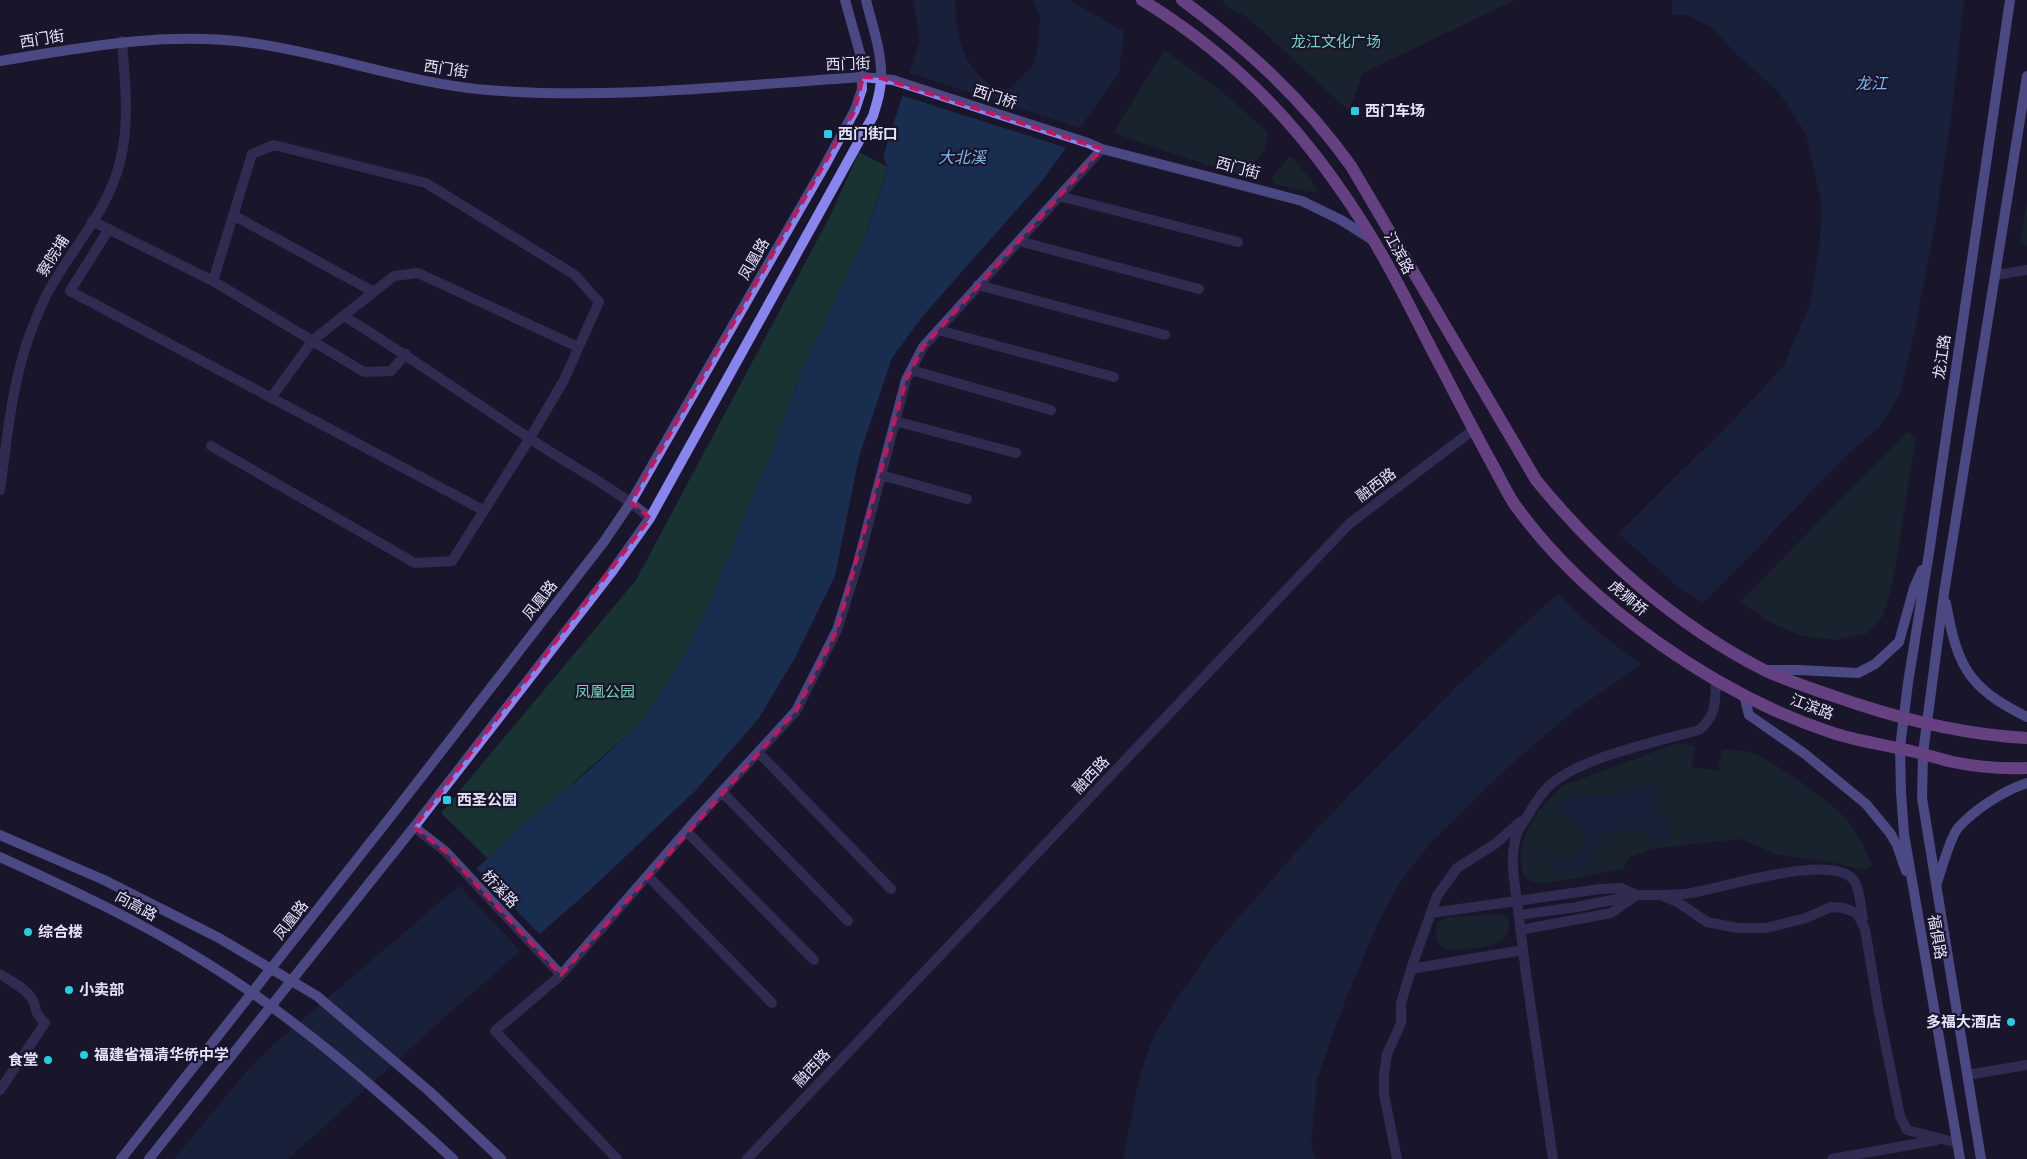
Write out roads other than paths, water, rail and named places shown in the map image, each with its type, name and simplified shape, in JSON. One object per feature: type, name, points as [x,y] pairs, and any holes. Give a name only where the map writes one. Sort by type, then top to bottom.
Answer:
[{"type":"main road","name":"江滨路","points":[[1143,0],[1210,47],[1236,68],[1259,90],[1312,148],[1334,178],[1374,241],[1514,504],[1568,566]]},
{"type":"main road","name":"江滨路","points":[[1182,0],[1250,52],[1275,76],[1328,134],[1352,166],[1536,480],[1562,512],[1594,544]]},
{"type":"main road","name":"虎狮桥","points":[[1594,544],[1621,570],[1693,627]]},
{"type":"main road","name":"虎狮桥","points":[[1568,566],[1644,632],[1670,651]]},
{"type":"main road","name":"江滨路","points":[[1693,627],[1730,651],[1765,670],[1812,690],[1878,712],[1959,730],[2027,738]]},
{"type":"main road","name":"江滨路","points":[[1670,651],[1744,695],[1780,713],[1834,733],[1954,762],[2002,769],[2027,768]]},
{"type":"street","name":"凤凰路","points":[[121,1159],[251,993],[272,969],[603,544],[631,502],[824,168],[855,110],[862,89],[863,77],[861,58],[845,0]]},
{"type":"street","points":[[149,1159],[414,827],[611,573],[650,518],[874,116],[880,94],[880,59],[866,0]]},
{"type":"street","name":"龙江路","points":[[1904,718],[2010,0]]},
{"type":"street","name":"西门街","points":[[0,61],[122,41],[162,38],[251,43],[306,52],[451,86],[518,92],[623,92],[863,77],[893,80]]},
{"type":"street","name":"察院埔","points":[[0,490],[9,423],[21,364],[30,333],[51,286],[105,201],[120,162],[127,120],[122,41]]},
{"type":"street","points":[[1926,724],[1944,593],[2027,76]]},
{"type":"street","name":"西门桥","points":[[893,80],[1088,143]]},
{"type":"street","name":"西门街","points":[[1088,143],[1102,149],[1302,201],[1340,220],[1374,241]]},
{"type":"street","points":[[211,446],[416,563],[452,561],[530,438],[564,380],[599,302],[575,275],[426,183],[274,145],[252,154],[213,281]]},
{"type":"street","points":[[617,1159],[496,1031],[557,971],[648,876],[686,831],[796,711],[837,630],[858,563],[906,380],[923,346],[1102,149]]},
{"type":"street","points":[[1059,196],[1238,242]]},
{"type":"street","points":[[234,215],[374,292]]},
{"type":"street","points":[[92,221],[213,281],[364,372],[391,371],[406,354]]},
{"type":"street","points":[[109,230],[70,291],[483,510]]},
{"type":"street","points":[[1018,241],[1199,289]]},
{"type":"street","points":[[1996,276],[2027,270]]},
{"type":"street","points":[[271,398],[313,340],[394,276],[418,273],[578,348]]},
{"type":"street","points":[[978,285],[1165,335]]},
{"type":"street","points":[[344,316],[406,354],[530,438],[631,502],[650,518]]},
{"type":"street","points":[[938,330],[1114,377]]},
{"type":"street","points":[[912,370],[1051,410]]},
{"type":"street","points":[[895,421],[1016,453]]},
{"type":"street","name":"融西路","points":[[747,1159],[1349,524],[1473,430]]},
{"type":"street","points":[[881,475],[967,499]]},
{"type":"street","points":[[1765,670],[1858,673],[1875,664],[1899,642],[1914,588],[1929,553]]},
{"type":"street","points":[[1944,593],[1958,657],[1974,683],[1996,700],[2027,718]]},
{"type":"street","points":[[1553,1159],[1512,865],[1516,835],[1535,802],[1550,785],[1570,772],[1624,751],[1699,730],[1707,723],[1713,713],[1716,680]]},
{"type":"street","points":[[1744,695],[1749,715],[1805,754],[1849,789],[1879,818],[1897,845],[1914,893]]},
{"type":"street","name":"福俱路","points":[[1904,718],[1900,748],[1900,787],[1904,834],[1960,1159]]},
{"type":"street","name":"福俱路","points":[[1926,724],[1922,798],[1981,1159]]},
{"type":"street","points":[[758,752],[891,889]]},
{"type":"street","points":[[1936,884],[1957,829],[1985,805],[2008,790],[2027,783]]},
{"type":"street","points":[[722,792],[848,921]]},
{"type":"street","points":[[1397,1159],[1384,1094],[1384,1069],[1387,1054],[1401,1023],[1401,1003],[1431,913],[1438,896],[1457,868],[1495,844],[1528,814]]},
{"type":"street","name":"桥溪路","points":[[414,827],[445,851],[557,971]]},
{"type":"street","points":[[686,831],[814,960]]},
{"type":"street","points":[[0,835],[104,880],[219,938],[291,982],[318,996],[429,1091],[501,1159]]},
{"type":"street","name":"向高路","points":[[0,857],[96,900],[205,961],[291,1022],[408,1117],[453,1159]]},
{"type":"street","points":[[1519,915],[1577,907],[1637,895],[1694,893],[1798,870],[1825,868],[1844,872],[1854,881],[1865,929],[1879,1012],[1900,1116],[1907,1130],[1958,1143]]},
{"type":"street","points":[[648,876],[772,1003]]},
{"type":"street","points":[[1431,913],[1621,888],[1637,895]]},
{"type":"street","points":[[1520,930],[1611,913],[1637,895]]},
{"type":"street","points":[[1661,895],[1679,903],[1707,922],[1738,928],[1766,928],[1806,918],[1831,907],[1844,908],[1857,913],[1865,929]]},
{"type":"street","points":[[1411,969],[1523,950]]},
{"type":"street","points":[[0,974],[27,992],[32,1000],[35,1013],[45,1023],[0,1090]]},
{"type":"street","points":[[1967,1075],[2027,1064]]},
{"type":"street","points":[[1832,1159],[1940,1139]]},
{"type":"water","name":"大北溪","points":[[913,0],[955,0],[959,36],[968,61],[977,73],[992,87],[1009,89],[1034,64],[1038,45],[1040,17],[1033,0],[1128,0],[1119,73],[1042,181],[922,317],[892,358],[859,457],[835,576],[795,658],[759,718],[696,790],[590,890],[453,1010],[288,1159],[174,1159],[247,1071],[282,1037],[454,890],[528,820],[588,771],[641,723],[680,664],[706,611],[781,429],[799,377],[863,242],[888,168],[883,157],[920,40]]},
{"type":"water","name":"龙江","points":[[1672,0],[1964,0],[1952,111],[1935,225],[1914,334],[1900,394],[1880,426],[1840,462],[1637,668],[1572,712],[1506,769],[1432,841],[1401,881],[1378,923],[1345,1001],[1317,1079],[1311,1146],[1316,1159],[1123,1159],[1140,1074],[1152,1041],[1171,1007],[1213,947],[1319,826],[1457,686],[1550,601],[1732,421],[1783,367],[1809,307],[1819,249],[1822,207],[1806,134],[1778,91],[1736,54],[1714,29],[1685,14],[1672,15]]},
{"type":"water","points":[[1652,783],[1658,813],[1668,826],[1671,835],[1667,838],[1658,839],[1637,830],[1628,830],[1601,835],[1590,852],[1588,869],[1550,872],[1551,862],[1577,855],[1583,845],[1581,828],[1575,818],[1565,816],[1560,812],[1560,803],[1570,796],[1616,795]]},
{"type":"place","name":"西门车场","points":[[1355,111]]},
{"type":"place","name":"西门街口","points":[[828,134]]},
{"type":"place","name":"西圣公园","points":[[447,800]]},
{"type":"place","name":"综合楼","points":[[28,932]]},
{"type":"place","name":"小卖部","points":[[69,990]]},
{"type":"place","name":"多福大酒店","points":[[2011,1022]]},
{"type":"place","name":"福建省福清华侨中学","points":[[84,1055]]},
{"type":"place","name":"食堂","points":[[48,1060]]},
{"type":"park label","name":"龙江文化广场","points":[[1336,42]]},
{"type":"park label","name":"凤凰公园","points":[[605,692]]}]
